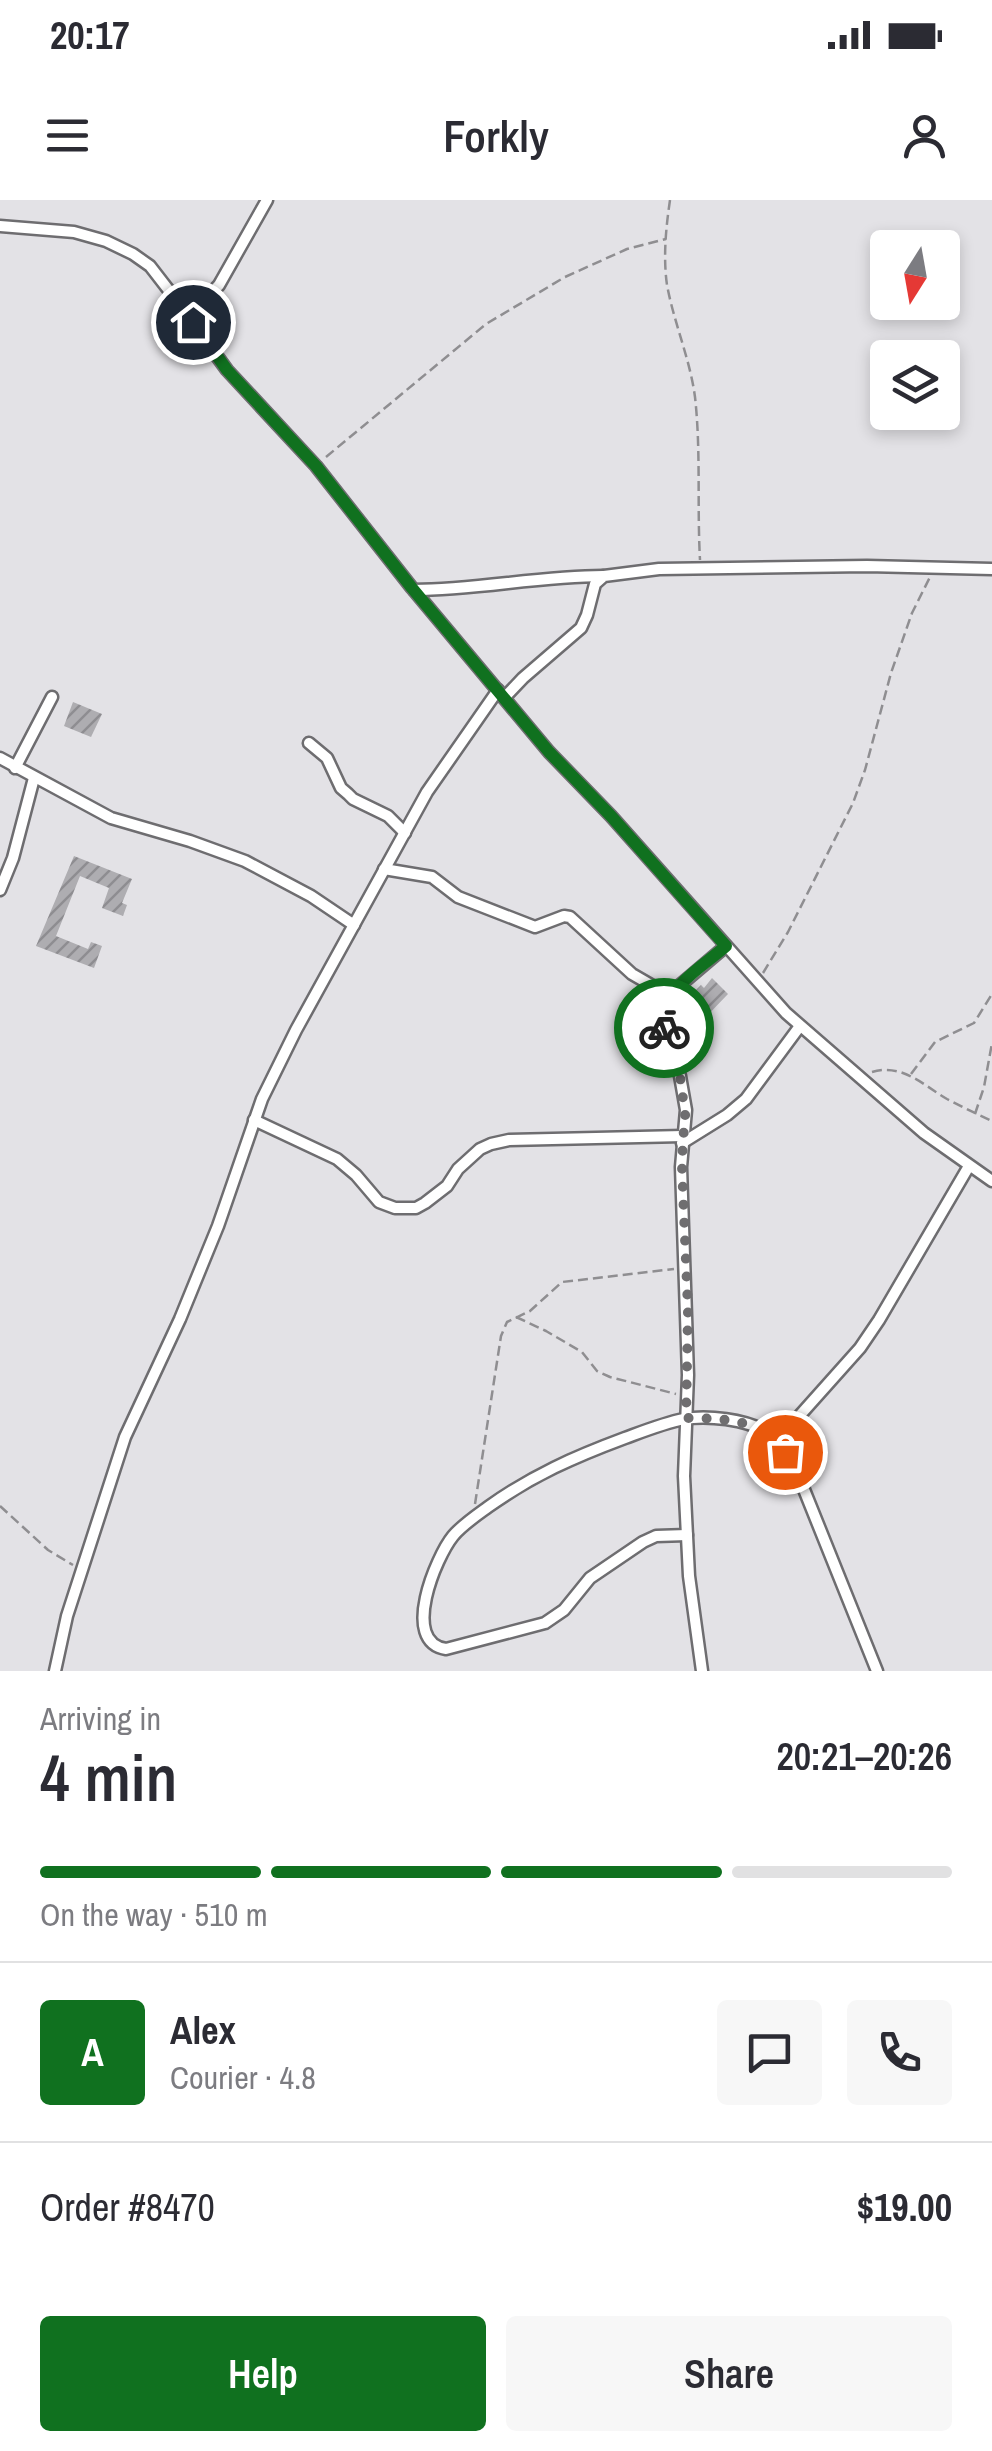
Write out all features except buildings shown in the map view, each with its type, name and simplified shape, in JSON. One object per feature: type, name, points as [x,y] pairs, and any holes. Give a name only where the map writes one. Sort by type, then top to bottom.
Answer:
[{"type":"street","points":[[189,316],[219,284],[267,200]]},
{"type":"street","points":[[0,226],[74,232],[106,241],[150,266],[227,370],[316,466],[549,752],[758,982],[800,1026],[924,1133],[992,1181]]},
{"type":"street","points":[[414,590],[659,569],[992,569]]},
{"type":"street","points":[[55,1671],[67,1616],[126,1437],[218,1226],[262,1100],[296,1030],[427,792],[501,694],[580,628],[588,615],[594,584],[604,576]]},
{"type":"street","points":[[15,768],[52,698]]},
{"type":"street","points":[[310,742],[327,758],[341,788],[353,799],[388,816],[404,834]]},
{"type":"street","points":[[0,758],[111,818],[245,861],[311,896],[354,925]]},
{"type":"street","points":[[0,890],[13,858],[34,778]]},
{"type":"street","points":[[384,870],[432,877],[458,898],[535,927],[570,916],[632,974],[670,996]]},
{"type":"street","points":[[702,1671],[689,1576],[684,1476],[686,1122],[680,1076],[663,1022],[670,996],[726,946]]},
{"type":"street","points":[[254,1120],[337,1159],[389,1207],[416,1208],[444,1190],[464,1163],[492,1144],[509,1140],[683,1140],[728,1115],[746,1100],[800,1026]]},
{"type":"street","points":[[777,1441],[860,1348],[968,1166]]},
{"type":"street","points":[[688,1535],[656,1536],[643,1542],[590,1578],[564,1610],[545,1624],[446,1649],[432,1644],[424,1624],[428,1590],[443,1552],[454,1535],[507,1494],[576,1456],[686,1418],[742,1422],[777,1441],[801,1482],[877,1671]]},
{"type":"path","points":[[670,200],[666,238],[668,285],[696,402],[700,568]]},
{"type":"path","points":[[316,466],[486,324],[566,276],[627,249],[666,238]]},
{"type":"path","points":[[758,982],[788,932],[853,803],[896,658],[934,566]]},
{"type":"path","points":[[910,1076],[934,1042],[974,1023],[992,994]]},
{"type":"path","points":[[975,1114],[992,1043]]},
{"type":"path","points":[[858,1076],[894,1070],[992,1121]]},
{"type":"path","points":[[472,1520],[501,1336],[507,1322],[530,1312],[562,1282],[685,1268]]},
{"type":"path","points":[[515,1317],[582,1352],[597,1371],[687,1398]]},
{"type":"path","points":[[0,1506],[48,1550],[82,1571]]},
{"type":"way so far","points":[[664,1028],[680,1076],[686,1122],[682,1167],[688,1310],[686,1418],[742,1422],[768,1433],[785,1452]]},
{"type":"route","points":[[193,322],[227,370],[316,466],[549,752],[726,946],[670,996],[664,1010],[664,1028]]}]
